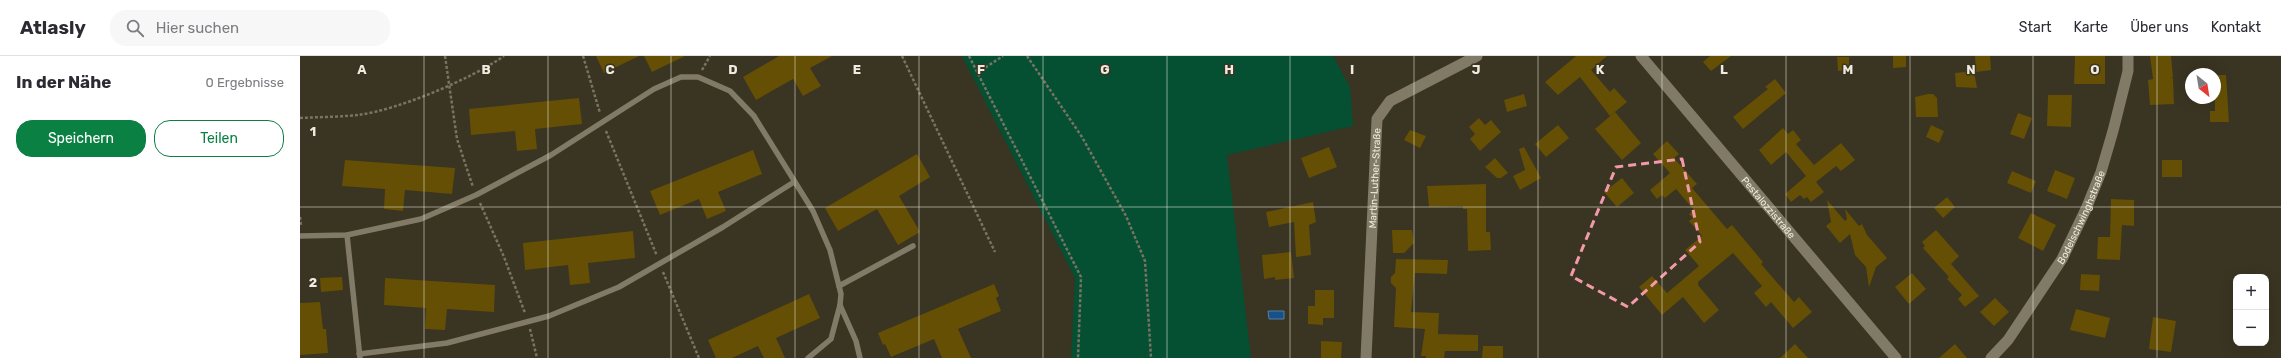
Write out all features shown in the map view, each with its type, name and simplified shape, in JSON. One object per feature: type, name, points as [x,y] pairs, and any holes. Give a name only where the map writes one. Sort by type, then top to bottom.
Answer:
[{"type":"street","name":"Martin-Luther-Straße","points":[[1366,358],[1377,119],[1390,101],[1477,56]]},
{"type":"street","name":"Pestalozzistraße","points":[[1641,56],[1896,358]]},
{"type":"street","name":"Bodelschwinghstraße","points":[[1991,358],[2008,340],[2062,259],[2086,209],[2101,172],[2113,131],[2128,71],[2128,56]]},
{"type":"lane","points":[[300,236],[347,235],[421,219],[476,195],[551,155],[654,89],[681,77],[698,77],[730,91],[754,116],[813,211],[830,250],[839,286],[840,305],[830,339],[808,358]]},
{"type":"lane","points":[[347,235],[359,356],[447,343],[549,316],[619,287],[724,227],[794,182]]},
{"type":"lane","points":[[839,286],[913,246]]},
{"type":"lane","points":[[840,305],[856,341],[860,358]]},
{"type":"path","points":[[445,56],[457,139],[476,195],[504,257],[528,322],[537,358]]},
{"type":"path","points":[[300,118],[359,114],[405,103],[490,66],[504,56]]},
{"type":"path","points":[[583,56],[603,122],[699,358]]},
{"type":"path","points":[[698,77],[710,56]]},
{"type":"path","points":[[902,56],[995,252]]},
{"type":"path","points":[[969,56],[1081,277],[1078,358]]},
{"type":"path","points":[[977,73],[1003,56]]},
{"type":"path","points":[[1027,56],[1082,137],[1126,216],[1145,261],[1151,358]]},
{"type":"highlighted area","points":[[1682,159],[1700,242],[1628,307],[1571,276],[1616,167]]},
{"type":"green space","points":[[962,56],[1333,56],[1350,87],[1353,126],[1227,155],[1251,358],[1071,358],[1075,278]]},
{"type":"water","points":[[1268,311],[1284,311],[1284,319],[1269,319]]},
{"type":"building","points":[[596,56],[639,56],[604,73]]},
{"type":"building","points":[[644,56],[685,56],[652,72]]},
{"type":"building","points":[[779,56],[832,56],[810,68],[821,86],[803,96],[793,79],[756,100],[743,77]]},
{"type":"building","points":[[1576,56],[1607,56],[1591,70],[1610,92],[1614,88],[1627,102],[1610,116],[1580,77],[1558,95],[1545,82]]},
{"type":"building","points":[[1710,56],[1731,56],[1711,71],[1703,62]]},
{"type":"building","points":[[1893,56],[1906,56],[1906,67],[1893,68]]},
{"type":"building","points":[[1975,56],[1990,56],[1991,70],[1976,72]]},
{"type":"building","points":[[2075,56],[2105,56],[2105,84],[2074,84]]},
{"type":"building","points":[[2150,56],[2171,56],[2173,77],[2171,78],[2173,78],[2174,104],[2150,105],[2148,80],[2153,79]]},
{"type":"building","points":[[1837,57],[1849,57],[1849,70],[1838,71]]},
{"type":"building","points":[[1974,71],[1977,88],[1956,87],[1955,73]]},
{"type":"building","points":[[2221,75],[2226,75],[2229,122],[2210,122],[2210,111],[2215,111],[2215,104],[2221,104]]},
{"type":"building","points":[[1775,79],[1786,93],[1743,129],[1733,117],[1768,89],[1765,87]]},
{"type":"building","points":[[1524,94],[1527,106],[1507,112],[1504,100]]},
{"type":"building","points":[[1933,94],[1937,98],[1938,117],[1916,117],[1915,97]]},
{"type":"building","points":[[2048,95],[2072,95],[2071,127],[2047,126]]},
{"type":"building","points":[[579,98],[582,124],[535,129],[537,149],[517,151],[515,131],[471,135],[469,109]]},
{"type":"building","points":[[1615,112],[1641,143],[1622,160],[1595,129]]},
{"type":"building","points":[[2018,113],[2032,118],[2024,139],[2010,134]]},
{"type":"building","points":[[1479,118],[1485,125],[1491,120],[1501,132],[1480,151],[1470,139],[1475,134],[1469,127]]},
{"type":"building","points":[[1558,125],[1569,138],[1546,157],[1535,144]]},
{"type":"building","points":[[1931,125],[1944,131],[1939,143],[1926,137]]},
{"type":"building","points":[[1783,128],[1788,134],[1793,130],[1801,140],[1796,144],[1814,165],[1841,143],[1855,160],[1841,171],[1836,166],[1816,182],[1824,192],[1811,202],[1807,197],[1804,199],[1800,195],[1791,202],[1785,194],[1806,176],[1786,152],[1771,165],[1759,150]]},
{"type":"building","points":[[1410,130],[1426,136],[1420,148],[1404,140]]},
{"type":"building","points":[[1667,141],[1679,154],[1674,158],[1697,184],[1692,188],[1727,229],[1732,225],[1763,262],[1761,264],[1794,302],[1799,297],[1812,312],[1793,328],[1771,302],[1766,307],[1754,293],[1762,286],[1733,253],[1698,282],[1698,285],[1719,310],[1704,323],[1683,297],[1662,315],[1639,287],[1652,276],[1667,293],[1699,266],[1685,250],[1702,236],[1689,221],[1693,218],[1689,214],[1694,210],[1676,189],[1665,198],[1662,195],[1657,199],[1650,190],[1670,173],[1653,154]]},
{"type":"building","points":[[1329,147],[1337,167],[1309,178],[1301,158]]},
{"type":"building","points":[[1524,147],[1541,178],[1520,190],[1513,176],[1525,170],[1519,149]]},
{"type":"building","points":[[753,150],[762,174],[718,192],[726,211],[707,219],[699,199],[660,215],[650,191]]},
{"type":"building","points":[[917,154],[930,177],[899,196],[920,232],[898,245],[877,209],[838,231],[825,208]]},
{"type":"building","points":[[1495,158],[1508,173],[1501,178],[1497,178],[1485,167]]},
{"type":"building","points":[[345,160],[455,168],[452,194],[405,190],[403,211],[384,209],[385,189],[342,186]]},
{"type":"building","points":[[2162,160],[2182,160],[2182,177],[2162,177]]},
{"type":"building","points":[[2055,170],[2075,178],[2067,199],[2047,191]]},
{"type":"building","points":[[2012,171],[2036,181],[2031,193],[2007,183]]},
{"type":"building","points":[[1622,178],[1634,193],[1617,207],[1604,192]]},
{"type":"building","points":[[1486,184],[1486,232],[1490,232],[1491,250],[1468,251],[1467,209],[1463,209],[1463,206],[1429,207],[1427,186]]},
{"type":"building","points":[[1947,197],[1955,207],[1943,218],[1934,208]]},
{"type":"building","points":[[2111,199],[2134,200],[2134,226],[2122,225],[2120,260],[2097,259],[2098,237],[2110,237]]},
{"type":"building","points":[[1827,200],[1845,221],[1847,219],[1845,209],[1859,226],[1862,224],[1867,235],[1887,258],[1876,267],[1869,287],[1866,267],[1855,255],[1850,234],[1840,243],[1826,226],[1831,222]]},
{"type":"building","points":[[1313,202],[1316,222],[1309,225],[1311,255],[1296,257],[1294,222],[1269,227],[1266,212]]},
{"type":"building","points":[[2031,213],[2056,225],[2043,251],[2018,238]]},
{"type":"building","points":[[1392,230],[1412,230],[1414,243],[1404,253],[1393,253]]},
{"type":"building","points":[[1936,230],[1959,256],[1951,264],[1979,296],[1965,307],[1958,299],[1962,295],[1947,279],[1949,277],[1923,248],[1925,246],[1922,242]]},
{"type":"building","points":[[633,231],[635,258],[588,263],[590,283],[570,285],[568,265],[525,270],[523,243]]},
{"type":"building","points":[[1291,252],[1294,278],[1275,280],[1275,277],[1264,279],[1262,255]]},
{"type":"building","points":[[1396,259],[1448,260],[1447,274],[1415,273],[1411,312],[1439,313],[1438,334],[1478,335],[1478,351],[1445,351],[1444,358],[1426,358],[1426,356],[1421,356],[1425,329],[1394,327],[1396,288],[1391,283],[1391,277],[1395,273]]},
{"type":"building","points":[[1912,273],[1926,289],[1909,304],[1895,287]]},
{"type":"building","points":[[2081,274],[2100,275],[2099,291],[2080,290]]},
{"type":"building","points":[[342,277],[343,290],[321,292],[320,278]]},
{"type":"building","points":[[385,278],[495,285],[494,312],[447,309],[445,330],[425,329],[426,308],[384,305]]},
{"type":"building","points":[[994,284],[999,296],[996,298],[1001,311],[958,329],[971,358],[942,358],[934,339],[891,357],[885,344],[883,345],[878,333]]},
{"type":"building","points":[[1315,290],[1334,290],[1334,318],[1323,318],[1323,325],[1308,324],[1308,306],[1315,306]]},
{"type":"building","points":[[809,294],[820,318],[776,338],[785,358],[764,358],[758,346],[732,358],[716,358],[708,340]]},
{"type":"building","points":[[1995,298],[2009,312],[1994,326],[1980,312]]},
{"type":"building","points":[[320,302],[323,329],[326,329],[328,353],[300,355],[300,303]]},
{"type":"building","points":[[2076,309],[2110,318],[2105,338],[2070,330]]},
{"type":"building","points":[[2153,317],[2176,321],[2171,352],[2149,349]]},
{"type":"building","points":[[1321,341],[1342,342],[1341,358],[1321,358]]},
{"type":"building","points":[[1795,344],[1808,358],[1780,358]]},
{"type":"building","points":[[1955,344],[1967,358],[1939,358]]},
{"type":"building","points":[[1483,346],[1503,346],[1503,358],[1482,358]]}]
